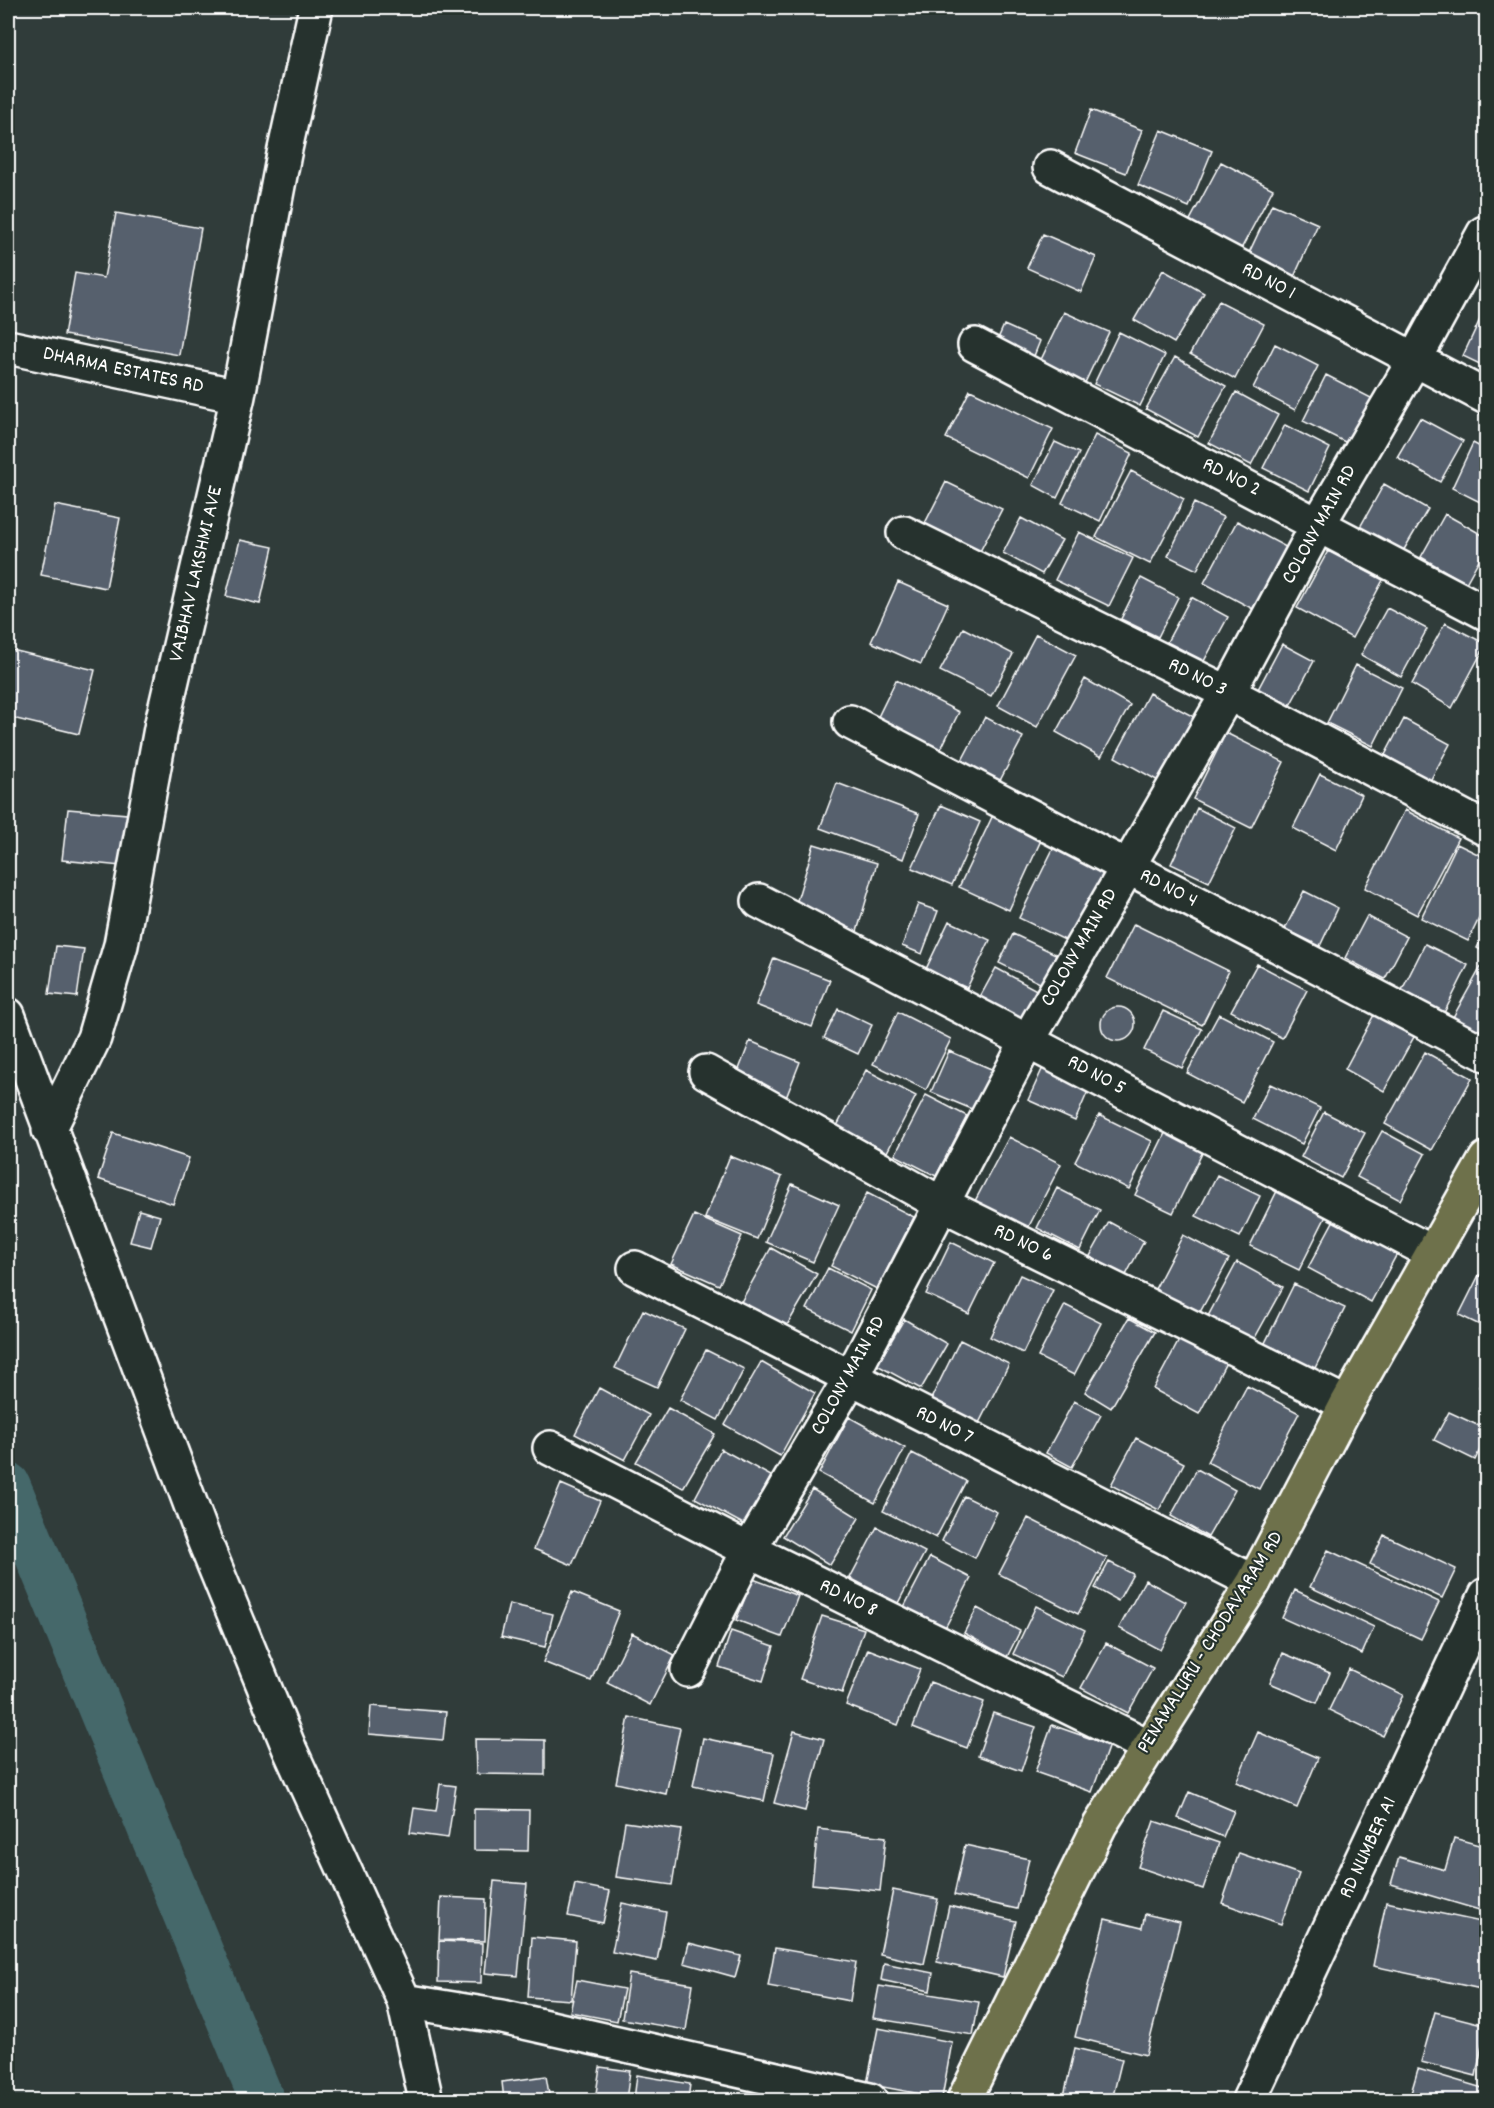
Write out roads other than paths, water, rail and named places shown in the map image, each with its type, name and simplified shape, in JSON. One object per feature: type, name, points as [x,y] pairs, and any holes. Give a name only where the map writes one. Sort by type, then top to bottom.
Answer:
[{"type":"main road","name":"PENAMALURU - CHODAVARAM RD","points":[[964,2100],[1100,1825],[1254,1582],[1347,1404],[1486,1159]]},
{"type":"street","name":"VAIBHAV LAKSHMI AVE","points":[[50,1130],[94,1038],[121,945],[162,723],[238,396],[284,154],[316,8]]},
{"type":"street","name":"RD NO 1","points":[[1050,167],[1486,397]]},
{"type":"street","name":"COLONY MAIN RD","points":[[688,1670],[749,1550],[850,1379],[940,1203],[1028,1040],[1228,693],[1319,524],[1415,359],[1484,233]]},
{"type":"street","name":"RD NO 2","points":[[975,345],[1486,613]]},
{"type":"street","name":"DHARMA ESTATES RD","points":[[8,347],[238,396]]},
{"type":"street","name":"RD NO 3","points":[[904,533],[1228,693],[1486,830]]},
{"type":"street","name":"RD NO 4","points":[[850,722],[1486,1053]]},
{"type":"street","name":"RD NO 5","points":[[759,901],[1432,1253]]},
{"type":"street","points":[[8,1015],[204,1540],[290,1750],[404,2001],[426,2100]]},
{"type":"street","name":"RD NO 6","points":[[706,1072],[940,1203],[1347,1404]]},
{"type":"street","name":"RD NO 7","points":[[635,1268],[1254,1582]]},
{"type":"street","name":"RD NO 8","points":[[550,1449],[749,1550],[1148,1746]]},
{"type":"street","name":"RD NUMBER A1","points":[[1249,2100],[1486,1595]]},
{"type":"street","points":[[404,2001],[502,2017],[870,2100]]},
{"type":"waterway","points":[[8,1485],[262,2100]]}]
